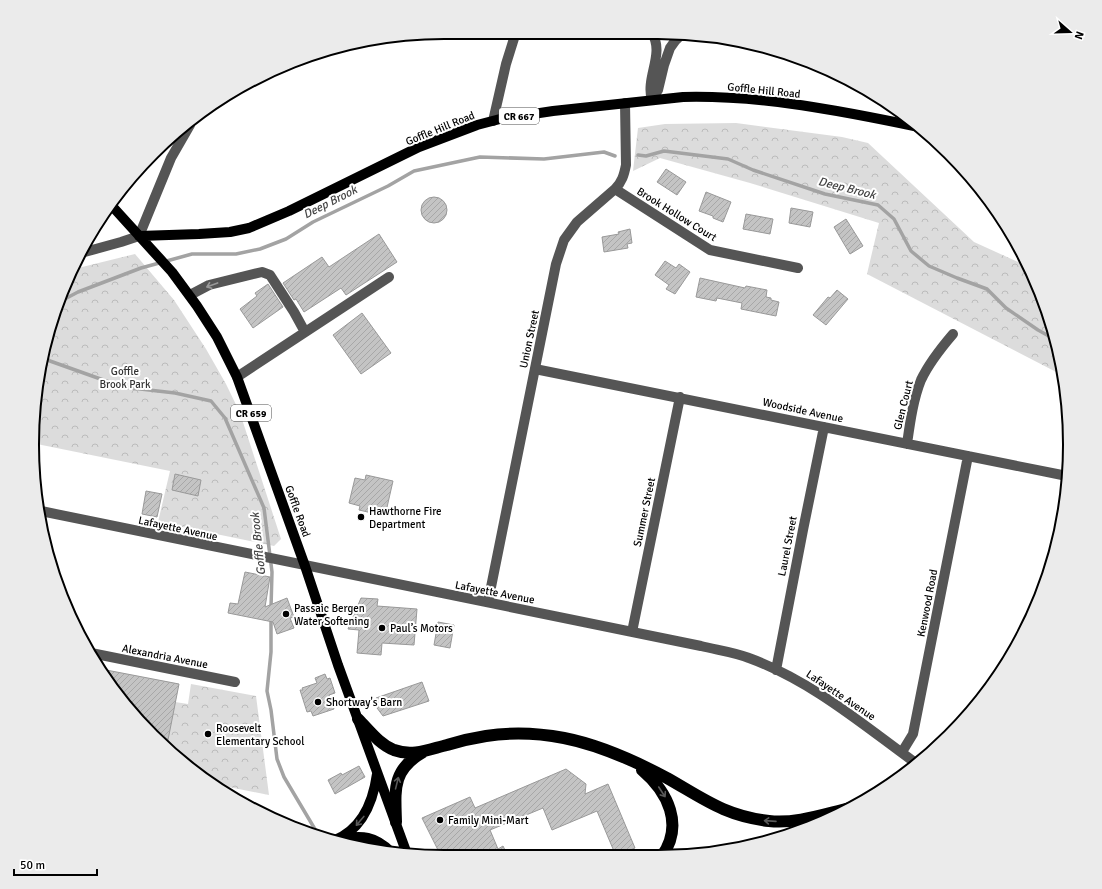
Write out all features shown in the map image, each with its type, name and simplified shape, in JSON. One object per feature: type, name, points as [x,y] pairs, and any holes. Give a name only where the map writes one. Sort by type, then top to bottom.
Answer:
[{"type":"highway","points":[[358,719],[376,737],[394,750],[404,752],[423,752]]},
{"type":"highway","points":[[396,822],[396,790],[398,778],[404,767],[412,758],[423,752],[452,743],[486,736],[525,734],[563,738],[604,748],[668,779],[711,804],[742,816],[771,821],[786,821],[827,813]]},
{"type":"highway","points":[[623,757],[650,777],[660,788],[667,800],[671,813],[672,827],[666,850]]},
{"type":"main road","name":"Goffle Hill Road","points":[[139,236],[230,232],[249,228],[296,208],[419,147],[460,130],[493,121],[553,111],[683,96],[738,98],[826,109],[906,124]]},
{"type":"main road","name":"Goffle Road","points":[[115,209],[172,272],[190,296],[217,337],[237,377],[405,848]]},
{"type":"main road","points":[[342,837],[349,833],[359,823],[366,812],[372,800],[377,772]]},
{"type":"main road","points":[[348,838],[371,838],[384,846]]},
{"type":"street","points":[[493,121],[506,64],[514,39]]},
{"type":"street","points":[[652,100],[650,86],[656,56],[656,44],[654,39]]},
{"type":"street","points":[[652,100],[658,90],[670,48],[676,40]]},
{"type":"street","name":"Union Street","points":[[488,602],[556,264],[564,240],[577,222],[620,184],[624,175],[626,165],[625,103]]},
{"type":"street","points":[[139,236],[171,158],[185,133]]},
{"type":"street","name":"Brook Hollow Court","points":[[615,189],[710,250],[798,268]]},
{"type":"street","name":"Goffle Hill Road","points":[[88,251],[139,236]]},
{"type":"street","points":[[190,296],[209,285],[262,272],[270,275],[305,332]]},
{"type":"street","points":[[237,377],[388,278]]},
{"type":"street","name":"Glen Court","points":[[907,444],[912,409],[921,381],[934,358],[953,334]]},
{"type":"street","name":"Woodside Avenue","points":[[535,368],[1062,475]]},
{"type":"street","name":"Summer Street","points":[[632,632],[680,397]]},
{"type":"street","name":"Laurel Street","points":[[776,670],[824,427]]},
{"type":"street","name":"Kenwood Road","points":[[902,752],[913,734],[968,456]]},
{"type":"street","name":"Lafayette Avenue","points":[[45,513],[488,602],[701,646],[748,658],[790,676],[822,694],[912,760]]},
{"type":"street","name":"Alexandria Avenue","points":[[97,654],[235,682]]},
{"type":"green space","points":[[736,123],[842,137],[868,143],[974,242],[1020,263],[1032,289],[1041,314],[1056,372],[867,274],[879,223],[750,183],[660,158],[633,171],[638,128],[665,124]]},
{"type":"green space","name":"Goffle Brook Park","points":[[135,254],[174,300],[206,349],[226,384],[240,413],[281,539],[274,546],[158,522],[170,471],[39,444],[42,392],[47,365],[61,314],[80,268]]},
{"type":"green space","name":"Roosevelt Elementary School","points":[[191,684],[256,696],[269,795],[226,786],[198,766],[168,740],[175,702],[188,704]]},
{"type":"building","points":[[666,169],[686,182],[677,195],[657,182]]},
{"type":"building","points":[[706,192],[731,202],[723,222],[713,218],[713,216],[699,211]]},
{"type":"building","points":[[434,197],[443,201],[447,210],[443,219],[434,223],[425,219],[421,210],[425,201]]},
{"type":"building","points":[[791,208],[813,212],[810,227],[789,223]]},
{"type":"building","points":[[746,214],[773,219],[770,234],[743,229]]},
{"type":"building","points":[[846,219],[863,246],[850,254],[834,227]]},
{"type":"building","points":[[630,229],[632,243],[627,244],[628,248],[604,252],[602,237],[619,234],[618,232]]},
{"type":"building","points":[[379,234],[397,262],[346,295],[341,288],[304,312],[283,283],[322,257],[329,267]]},
{"type":"building","points":[[665,261],[676,268],[679,264],[690,272],[675,294],[666,289],[669,285],[655,275]]},
{"type":"building","points":[[700,278],[745,288],[746,286],[767,290],[766,297],[779,302],[776,316],[741,309],[742,303],[717,298],[716,301],[696,297]]},
{"type":"building","points":[[268,284],[283,307],[253,328],[240,309],[257,296],[255,293]]},
{"type":"building","points":[[837,290],[848,299],[826,325],[813,315],[828,297],[830,298]]},
{"type":"building","points":[[362,313],[391,353],[361,374],[333,335]]},
{"type":"building","points":[[175,474],[201,480],[198,496],[172,490]]},
{"type":"building","points":[[366,475],[393,481],[385,516],[359,510],[360,506],[349,503],[355,478],[365,480]]},
{"type":"building","points":[[146,491],[162,494],[157,517],[142,514]]},
{"type":"building","points":[[245,572],[270,577],[265,607],[287,598],[294,617],[290,618],[294,628],[277,634],[273,622],[228,613],[230,603],[238,604]]},
{"type":"building","name":"Paul’s Motors","points":[[361,598],[378,599],[377,606],[417,609],[414,645],[382,643],[381,655],[357,653],[359,630],[348,629]]},
{"type":"building","points":[[438,622],[454,625],[450,648],[434,645]]},
{"type":"building","points":[[107,670],[179,684],[168,740],[140,712]]},
{"type":"building","name":"Shortway's Barn","points":[[325,674],[327,679],[330,678],[335,693],[329,695],[334,709],[313,716],[311,711],[307,712],[300,690],[317,683],[315,678]]},
{"type":"building","points":[[422,682],[429,701],[383,716],[377,708],[376,698]]},
{"type":"building","points":[[359,766],[365,777],[335,794],[328,780],[341,773],[342,775]]},
{"type":"building","points":[[566,769],[586,784],[585,794],[608,784],[635,848],[630,850],[613,850],[597,811],[552,830],[543,808],[490,830],[498,849],[503,846],[505,850],[438,850],[422,818],[470,797],[475,808]]},
{"type":"waterway","name":"Deep Brook","points":[[638,155],[646,156],[664,151],[728,159],[753,170],[825,194],[878,205],[894,219],[911,251],[929,266],[987,289],[1006,308],[1048,335]]},
{"type":"waterway","name":"Deep Brook","points":[[67,298],[78,292],[141,268],[192,254],[236,254],[260,249],[286,239],[313,222],[388,186],[414,171],[480,157],[544,159],[604,152],[615,156]]},
{"type":"waterway","name":"Goffle Brook","points":[[48,360],[123,387],[175,393],[211,401],[225,418],[264,508],[272,572],[271,608]]},
{"type":"waterway","name":"Goffle Brook","points":[[271,618],[271,652],[267,691],[277,759],[284,777],[314,828]]},
{"type":"place","name":"Hawthorne Fire Department","points":[[361,517]]},
{"type":"place","name":"Passaic Bergen Water Softening","points":[[286,614]]},
{"type":"place","name":"Paul’s Motors","points":[[382,628]]},
{"type":"place","name":"Shortway's Barn","points":[[318,702]]},
{"type":"place","name":"Roosevelt Elementary School","points":[[208,734]]},
{"type":"place","name":"Family Mini-Mart","points":[[440,820]]}]
